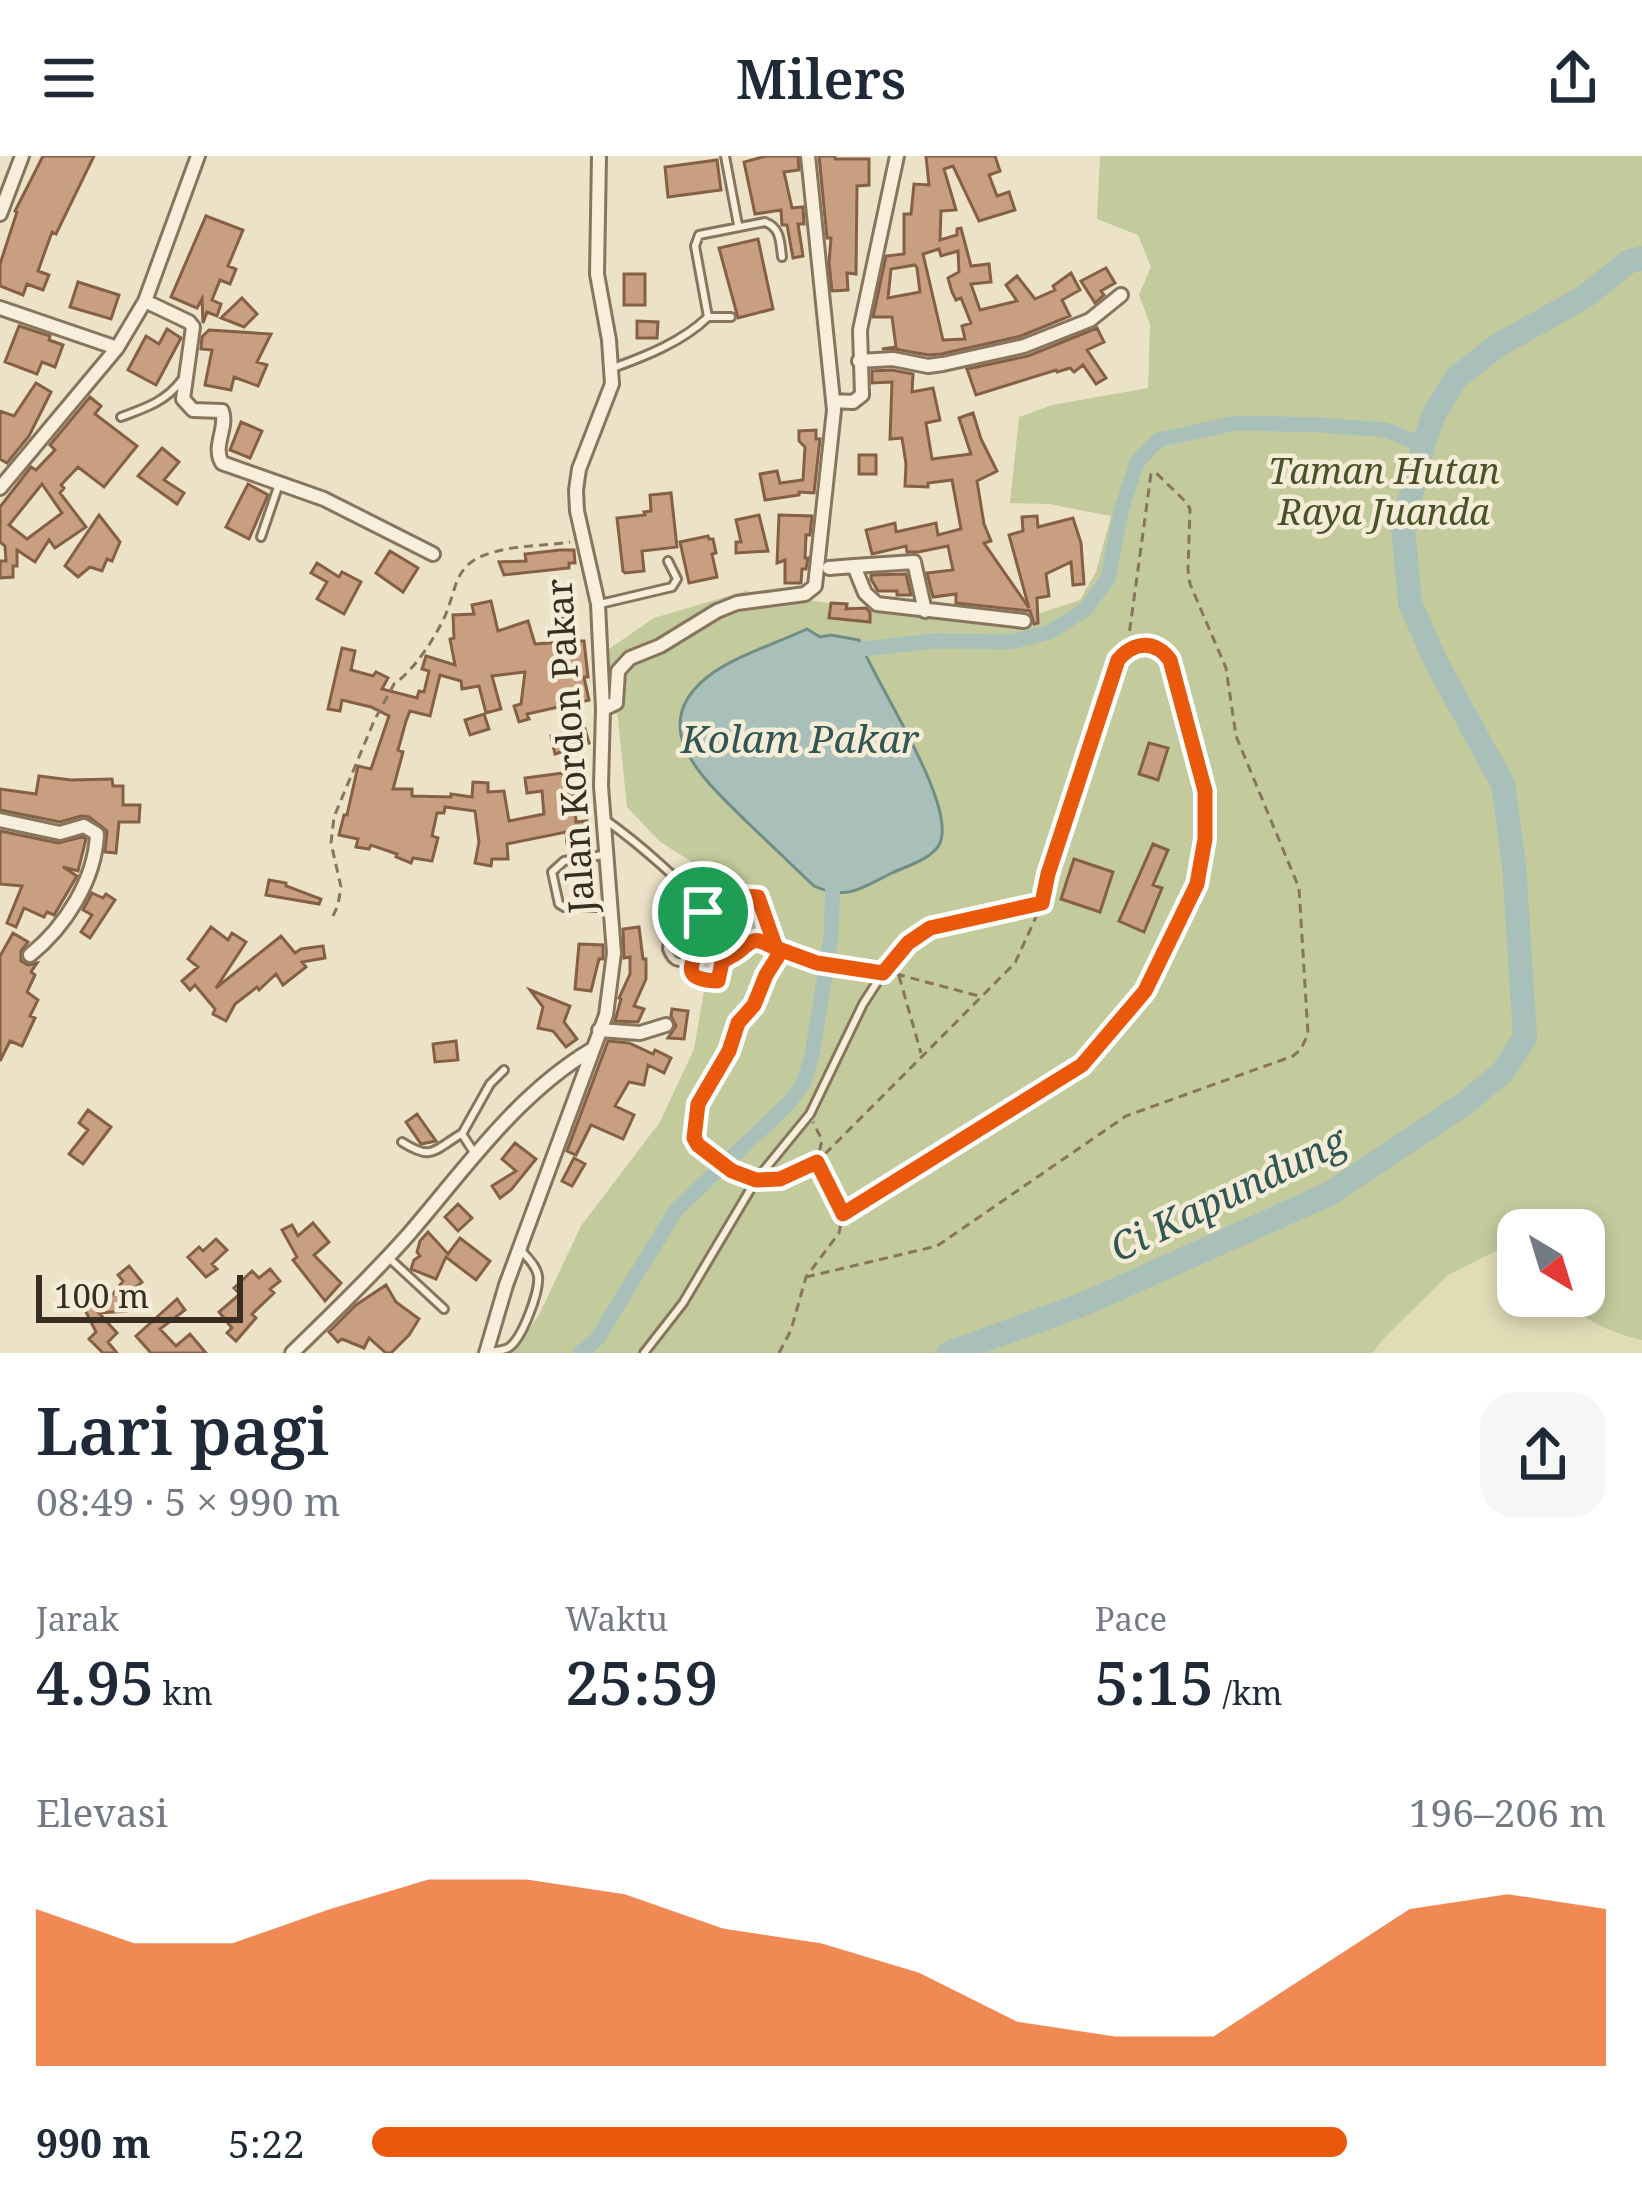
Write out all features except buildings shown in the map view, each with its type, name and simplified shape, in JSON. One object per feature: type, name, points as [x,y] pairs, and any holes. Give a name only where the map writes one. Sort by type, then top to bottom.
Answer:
[{"type":"street","points":[[0,214],[22,156]]},
{"type":"street","points":[[0,488],[117,348],[146,301],[198,156]]},
{"type":"street","name":"Jalan Kordon Pakar","points":[[486,1353],[519,1248],[606,1015],[613,976],[601,771],[598,604],[576,490],[579,469],[612,384],[597,274],[599,156]]},
{"type":"street","points":[[603,709],[616,704],[618,671],[630,658],[737,603],[813,590],[833,405],[808,156]]},
{"type":"street","points":[[833,405],[859,400],[862,395],[860,330],[897,156]]},
{"type":"street","points":[[859,361],[893,359],[928,366],[1024,346],[1090,320],[1121,295]]},
{"type":"street","points":[[146,301],[193,328],[185,403],[194,410],[219,409],[224,415],[218,455],[222,464],[324,500],[433,554]]},
{"type":"street","points":[[0,308],[117,348]]},
{"type":"street","points":[[830,568],[914,562],[926,611]]},
{"type":"street","points":[[854,566],[865,593],[877,604],[1024,621]]},
{"type":"street","points":[[0,820],[60,832],[84,826],[97,834],[91,869],[58,932],[30,955]]},
{"type":"street","points":[[599,1030],[640,1033],[666,1025]]},
{"type":"street","points":[[292,1353],[388,1257],[542,1084],[592,1050]]},
{"type":"lane","points":[[725,156],[738,225]]},
{"type":"lane","points":[[709,317],[695,246],[699,235],[765,222],[778,231],[782,257]]},
{"type":"lane","points":[[613,368],[664,347],[709,317],[731,317]]},
{"type":"lane","points":[[122,417],[168,397],[186,374]]},
{"type":"lane","points":[[260,537],[279,483]]},
{"type":"lane","points":[[598,604],[672,586],[677,579],[668,561]]},
{"type":"lane","points":[[604,819],[675,880],[697,899],[704,937],[691,961],[677,963],[667,949],[675,880]]},
{"type":"lane","points":[[607,855],[564,861],[552,872],[559,904],[564,907],[611,907]]},
{"type":"lane","points":[[644,1353],[682,1304],[756,1180],[810,1114],[863,1004],[908,943],[930,928],[1042,903]]},
{"type":"lane","points":[[402,1142],[429,1154],[462,1134],[490,1084],[504,1070]]},
{"type":"lane","points":[[462,1134],[475,1154]]},
{"type":"lane","points":[[486,1353],[514,1342],[538,1287],[538,1273],[519,1248]]},
{"type":"lane","points":[[388,1257],[444,1309]]},
{"type":"path","points":[[806,1277],[937,1246],[1118,1121],[1293,1056],[1305,1041],[1300,887],[1236,736],[1226,668],[1190,584],[1190,509],[1155,472],[1151,474],[1127,650]]},
{"type":"path","points":[[333,916],[341,887],[331,836],[342,794],[394,684],[408,673],[440,626],[457,578],[470,564],[495,551],[584,541]]},
{"type":"path","points":[[703,912],[711,894],[758,897],[777,962],[754,1005],[738,1023],[729,1051],[698,1104],[694,1138],[732,1171],[756,1180],[780,1179],[817,1162],[1016,963],[1042,903],[1118,660],[1140,645],[1163,651],[1170,660],[1205,791],[1205,839],[1197,884],[1145,991],[1082,1065],[843,1214]]},
{"type":"path","points":[[691,961],[693,973],[715,982],[722,962],[756,939],[817,963],[899,974],[981,997]]},
{"type":"path","points":[[899,974],[922,1055]]},
{"type":"path","points":[[779,1353],[791,1330],[806,1277],[839,1233],[843,1214],[817,1162],[822,1140],[810,1114]]},
{"type":"shaded area","points":[[1497,1250],[1497,1317],[1588,1317],[1616,1334],[1642,1340],[1642,1353],[1373,1353],[1448,1275]]},
{"type":"green space","name":"Taman Hutan Raya Juanda","points":[[1100,156],[1642,156],[1642,1340],[1586,1317],[1605,1317],[1605,1209],[1497,1209],[1497,1250],[1448,1275],[1373,1353],[512,1353],[539,1315],[581,1226],[660,1122],[694,1049],[723,882],[659,841],[627,807],[606,651],[654,618],[745,591],[945,620],[1016,621],[1080,600],[1096,572],[1111,516],[1049,504],[1010,503],[1019,417],[1052,405],[1148,388],[1150,324],[1139,295],[1151,267],[1138,235],[1097,219]],"holes":[[[807,629],[821,637],[859,640],[927,775],[942,828],[932,852],[848,894],[683,744],[682,736],[683,714],[696,688]]]},
{"type":"water","name":"Kolam Pakar","points":[[807,629],[820,637],[859,640],[927,775],[942,827],[939,845],[930,855],[845,892],[814,886],[730,805],[698,769],[680,731],[682,711],[692,692],[714,672]]},
{"type":"waterway","name":"Ci Kapundung","points":[[949,1353],[1084,1304],[1329,1194],[1464,1104],[1503,1072],[1525,1037],[1514,864],[1503,784],[1437,664],[1410,603],[1403,527],[1434,414],[1456,378],[1497,346],[1586,296],[1628,262],[1642,258]]},
{"type":"waterway","points":[[862,649],[934,641],[1011,642],[1050,632],[1086,609],[1108,578],[1121,511],[1137,462],[1158,440],[1236,423],[1386,430],[1423,445]]},
{"type":"waterway","points":[[580,1353],[597,1339],[676,1210],[788,1104],[803,1084],[812,1056],[831,936],[833,879]]},
{"type":"route","points":[[703,912],[704,937],[691,961],[700,979],[718,981],[722,962],[749,940],[776,948],[778,956],[698,1104],[694,1138],[732,1171],[756,1180],[780,1179],[817,1162],[843,1214],[1082,1065],[1145,991],[1197,884],[1205,839],[1205,791],[1170,660],[1163,651],[1146,644],[1133,646],[1118,660],[1042,903],[930,928],[908,943],[883,973],[817,963],[776,948],[758,897],[711,894],[703,912]]}]
